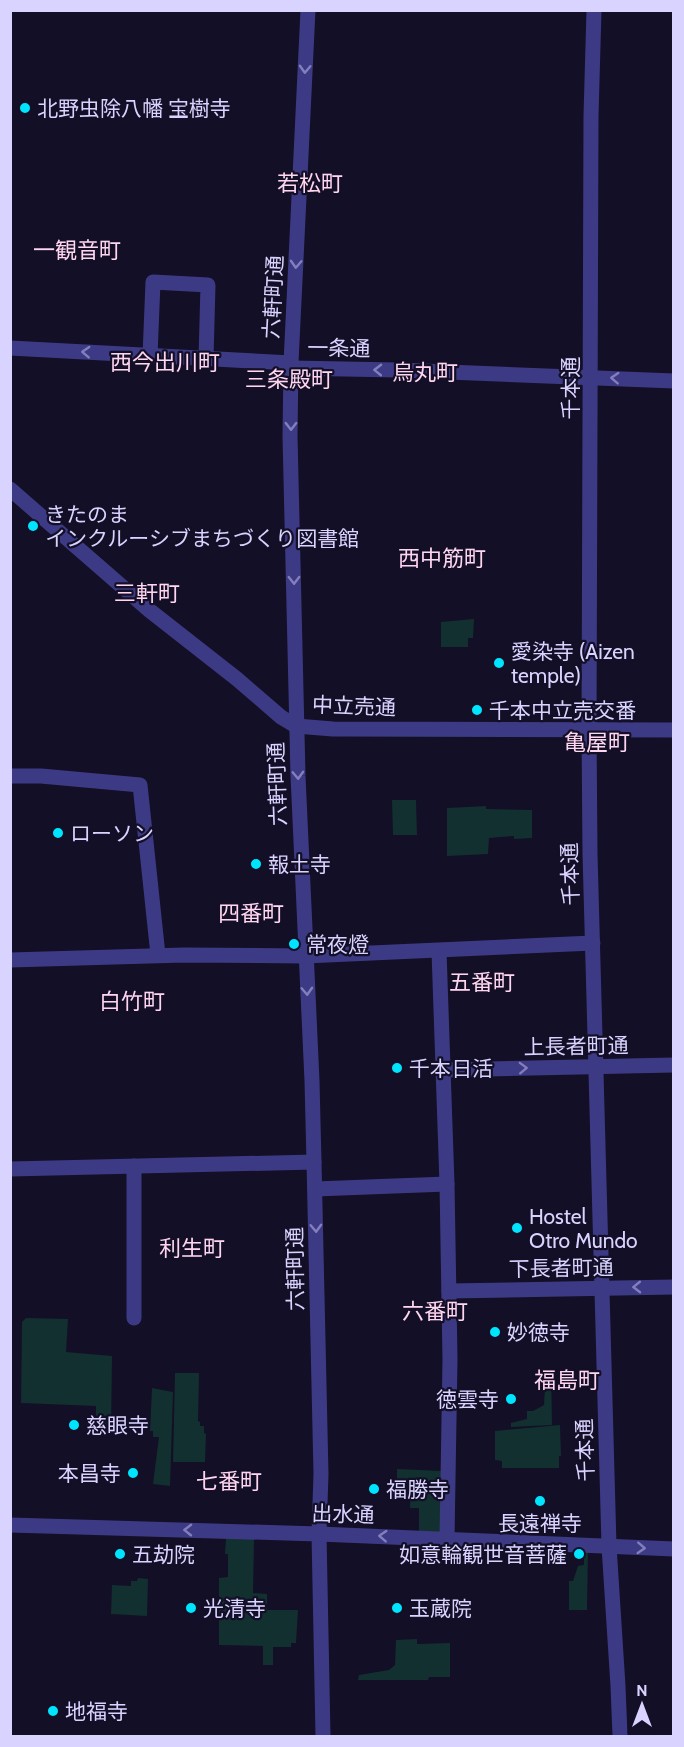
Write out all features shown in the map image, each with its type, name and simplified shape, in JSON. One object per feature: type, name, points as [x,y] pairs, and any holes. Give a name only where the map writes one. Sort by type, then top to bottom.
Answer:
[{"type":"street","name":"六軒町通","points":[[308,10],[291,365],[290,436],[296,726],[315,1189],[321,1474],[319,1534],[323,1737]]},
{"type":"street","name":"千本通","points":[[594,10],[591,116],[589,729],[601,1288],[609,1546],[620,1737]]},
{"type":"street","points":[[150,356],[153,282],[208,285],[206,358]]},
{"type":"street","name":"一条通","points":[[10,348],[206,358],[291,365],[674,381]]},
{"type":"street","name":"中立売通","points":[[10,489],[149,610],[237,679],[281,717],[296,726],[333,729],[674,730]]},
{"type":"street","points":[[10,776],[41,776],[140,785],[158,955]]},
{"type":"street","points":[[10,960],[158,955],[305,956],[593,943]]},
{"type":"street","points":[[439,951],[450,1359],[447,1539]]},
{"type":"street","name":"上長者町通","points":[[443,1071],[674,1065]]},
{"type":"street","points":[[10,1169],[314,1162]]},
{"type":"street","points":[[134,1166],[134,1318]]},
{"type":"street","points":[[315,1189],[447,1184]]},
{"type":"street","name":"下長者町通","points":[[449,1291],[674,1287]]},
{"type":"street","name":"出水通","points":[[10,1525],[319,1534],[674,1550]]},
{"type":"green space","points":[[474,619],[473,638],[468,638],[468,647],[441,647],[441,622]]},
{"type":"green space","points":[[392,800],[416,800],[417,835],[393,835]]},
{"type":"green space","points":[[486,806],[486,809],[532,810],[532,838],[514,839],[514,836],[489,838],[488,854],[447,856],[447,808]]},
{"type":"green space","points":[[26,1318],[68,1319],[66,1352],[112,1356],[111,1429],[96,1429],[96,1406],[21,1403],[22,1322]]},
{"type":"green space","points":[[542,1369],[551,1369],[552,1425],[511,1427],[511,1423],[527,1419],[527,1411],[533,1411],[544,1405],[545,1386],[542,1385]]},
{"type":"green space","points":[[175,1373],[199,1373],[198,1421],[200,1426],[204,1426],[206,1434],[205,1462],[173,1462]]},
{"type":"green space","points":[[152,1388],[173,1392],[170,1486],[153,1484],[159,1437],[153,1437],[153,1431],[150,1431]]},
{"type":"green space","points":[[560,1425],[559,1468],[502,1468],[502,1461],[495,1460],[495,1431]]},
{"type":"green space","points":[[397,1469],[442,1471],[440,1533],[419,1532],[419,1508],[410,1508],[411,1481],[397,1480]]},
{"type":"green space","points":[[226,1538],[254,1539],[253,1593],[267,1594],[267,1610],[298,1610],[296,1643],[291,1643],[291,1647],[273,1647],[273,1665],[263,1665],[263,1646],[219,1645],[219,1578],[228,1577],[228,1554],[225,1554]]},
{"type":"green space","points":[[584,1549],[588,1549],[587,1610],[569,1610],[569,1581],[573,1581],[578,1566],[584,1565]]},
{"type":"green space","points":[[138,1578],[148,1579],[147,1616],[111,1614],[112,1585],[131,1586],[131,1581],[137,1581]]},
{"type":"green space","points":[[417,1639],[417,1644],[450,1643],[450,1677],[429,1677],[428,1680],[358,1680],[359,1675],[389,1670],[395,1665],[396,1640]]},
{"type":"place","name":"北野虫除八幡 宝樹寺","points":[[25,108]]},
{"type":"place","name":"きたのま インクルーシブまちづくり図書館","points":[[33,526]]},
{"type":"place","name":"愛染寺 (Aizen temple)","points":[[499,663]]},
{"type":"place","name":"千本中立売交番","points":[[477,710]]},
{"type":"place","name":"ローソン","points":[[58,833]]},
{"type":"place","name":"報土寺","points":[[256,864]]},
{"type":"place","name":"常夜燈","points":[[294,944]]},
{"type":"place","name":"千本日活","points":[[397,1068]]},
{"type":"place","name":"Hostel Otro Mundo","points":[[517,1228]]},
{"type":"place","name":"妙徳寺","points":[[495,1332]]},
{"type":"place","name":"徳雲寺","points":[[511,1399]]},
{"type":"place","name":"慈眼寺","points":[[74,1425]]},
{"type":"place","name":"本昌寺","points":[[133,1473]]},
{"type":"place","name":"福勝寺","points":[[374,1489]]},
{"type":"place","name":"長遠禅寺","points":[[540,1501]]},
{"type":"place","name":"五劫院","points":[[120,1554]]},
{"type":"place","name":"如意輪観世音菩薩","points":[[579,1554]]},
{"type":"place","name":"光清寺","points":[[191,1608]]},
{"type":"place","name":"玉蔵院","points":[[397,1608]]},
{"type":"place","name":"地福寺","points":[[53,1711]]},
{"type":"district","name":"若松町","points":[[310,183]]},
{"type":"district","name":"一観音町","points":[[77,250]]},
{"type":"district","name":"西今出川町","points":[[165,362]]},
{"type":"district","name":"烏丸町","points":[[425,372]]},
{"type":"district","name":"三条殿町","points":[[289,379]]},
{"type":"district","name":"西中筋町","points":[[442,558]]},
{"type":"district","name":"三軒町","points":[[147,593]]},
{"type":"district","name":"亀屋町","points":[[597,742]]},
{"type":"district","name":"四番町","points":[[251,913]]},
{"type":"district","name":"五番町","points":[[482,982]]},
{"type":"district","name":"白竹町","points":[[132,1001]]},
{"type":"district","name":"利生町","points":[[192,1248]]},
{"type":"district","name":"六番町","points":[[435,1311]]},
{"type":"district","name":"福島町","points":[[567,1380]]},
{"type":"district","name":"七番町","points":[[229,1481]]}]
